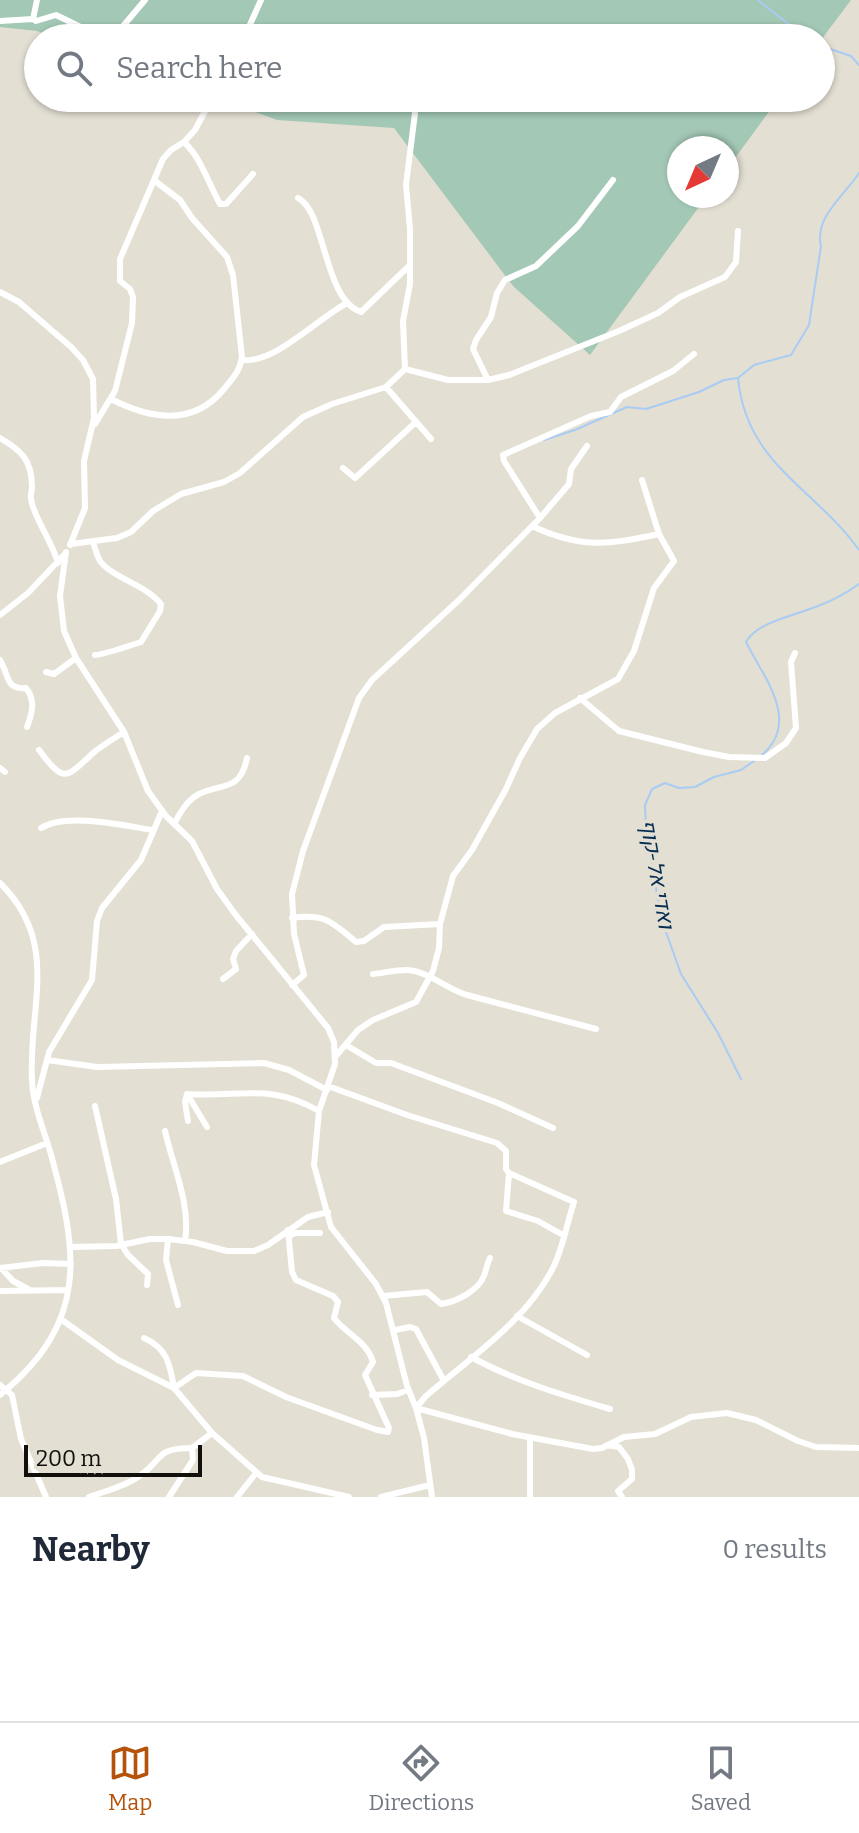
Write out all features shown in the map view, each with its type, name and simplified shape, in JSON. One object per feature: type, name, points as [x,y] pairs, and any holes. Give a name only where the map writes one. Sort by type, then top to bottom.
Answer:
[{"type":"street","points":[[33,19],[37,0]]},
{"type":"street","points":[[125,24],[145,0]]},
{"type":"street","points":[[250,24],[261,0]]},
{"type":"street","points":[[0,21],[36,21],[56,15],[74,24]]},
{"type":"street","points":[[93,427],[111,399],[132,315],[133,297],[119,276],[120,259],[163,159],[195,130],[205,112]]},
{"type":"street","points":[[71,544],[131,532],[153,511],[181,494],[224,482],[240,473],[303,417],[386,387],[405,369],[403,321],[410,284],[406,185],[415,112]]},
{"type":"street","points":[[184,142],[208,176],[220,204],[226,204],[233,198],[253,174]]},
{"type":"street","points":[[488,380],[473,349],[491,317],[497,293],[505,280],[536,266],[578,226],[613,180]]},
{"type":"street","points":[[111,399],[136,412],[155,416],[198,410],[214,402],[241,369],[233,275],[227,257],[180,200],[155,181]]},
{"type":"street","points":[[298,198],[310,208],[325,259],[347,303],[361,312],[409,266]]},
{"type":"street","points":[[405,369],[448,380],[488,380],[509,375],[619,331],[658,313],[680,297],[725,277],[736,262],[738,231]]},
{"type":"street","points":[[0,292],[39,318],[83,360],[93,379],[93,427],[84,461],[85,508],[71,544],[58,563],[19,602],[0,615]]},
{"type":"street","points":[[242,360],[252,361],[267,356],[347,303]]},
{"type":"street","points":[[540,518],[503,455],[591,416],[610,412],[621,397],[673,371],[694,354]]},
{"type":"street","points":[[386,387],[431,439]]},
{"type":"street","points":[[343,468],[355,478],[416,422]]},
{"type":"street","points":[[0,438],[23,452],[32,486],[30,499],[54,546],[58,563]]},
{"type":"street","points":[[292,985],[304,975],[292,918],[292,894],[303,851],[359,698],[372,680],[459,600],[540,518],[569,484],[571,469],[587,446]]},
{"type":"street","points":[[335,1057],[358,1030],[373,1020],[416,1002],[431,977],[439,948],[440,924],[453,876],[472,850],[537,729],[555,713],[618,679],[634,651],[654,588],[674,561],[659,534],[642,480]]},
{"type":"street","points":[[532,526],[593,544],[615,544],[659,534]]},
{"type":"street","points":[[93,542],[100,560],[161,604],[141,642],[120,647],[105,655],[95,655]]},
{"type":"street","points":[[66,552],[60,596],[64,631],[76,658],[124,732],[148,791],[162,811],[192,841],[217,889],[328,1028],[334,1042],[335,1057],[319,1111],[314,1165],[331,1227],[383,1296],[424,1438],[432,1497]]},
{"type":"street","points":[[580,698],[619,731],[729,757],[765,758],[786,743],[796,728],[791,662],[795,653]]},
{"type":"street","points":[[46,672],[54,674],[76,658]]},
{"type":"street","points":[[0,660],[8,683],[13,687],[26,688],[30,693],[32,715],[27,727]]},
{"type":"street","points":[[39,750],[56,769],[71,775],[90,755],[124,732]]},
{"type":"street","points":[[174,824],[184,806],[198,794],[236,782],[247,758]]},
{"type":"street","points":[[35,1105],[47,1060],[92,980],[97,921],[102,908],[141,860],[162,811]]},
{"type":"street","points":[[41,828],[49,823],[102,822],[153,830]]},
{"type":"street","points":[[0,883],[17,900],[30,925],[38,962],[32,1080],[35,1105],[68,1221],[71,1247],[62,1320],[39,1357],[4,1387],[0,1395]]},
{"type":"street","points":[[292,918],[312,915],[328,919],[356,942],[364,941],[384,927],[440,924]]},
{"type":"street","points":[[223,979],[236,969],[233,959],[236,951],[252,934]]},
{"type":"street","points":[[373,974],[408,970],[431,977],[448,989],[467,995],[596,1029]]},
{"type":"street","points":[[346,1045],[376,1063],[391,1063],[498,1103],[553,1128]]},
{"type":"street","points":[[47,1060],[97,1067],[264,1063],[289,1070],[327,1088],[497,1143],[506,1151],[506,1169],[509,1173],[574,1202],[553,1267],[517,1316],[416,1408]]},
{"type":"street","points":[[187,1094],[217,1096],[254,1091],[303,1102],[319,1111]]},
{"type":"street","points":[[187,1094],[188,1121]]},
{"type":"street","points":[[187,1094],[207,1127]]},
{"type":"street","points":[[95,1106],[116,1199],[121,1244],[148,1274],[147,1285]]},
{"type":"street","points":[[165,1131],[185,1204],[188,1225],[185,1241]]},
{"type":"street","points":[[0,1162],[47,1143]]},
{"type":"street","points":[[509,1173],[506,1211],[538,1221],[563,1235]]},
{"type":"street","points":[[71,1247],[168,1239],[227,1251],[254,1251],[289,1233],[308,1217],[328,1212]]},
{"type":"street","points":[[289,1233],[320,1233]]},
{"type":"street","points":[[174,1388],[196,1373],[243,1376],[286,1397],[388,1432],[389,1428],[365,1375],[373,1362],[372,1356],[360,1340],[334,1318],[338,1302],[333,1296],[296,1280],[292,1272],[289,1233]]},
{"type":"street","points":[[168,1239],[166,1260],[178,1305]]},
{"type":"street","points":[[383,1296],[427,1292],[441,1304],[447,1303],[475,1287],[484,1277],[490,1258]]},
{"type":"street","points":[[1,1268],[43,1263],[71,1264]]},
{"type":"street","points":[[1,1268],[13,1281],[28,1289]]},
{"type":"street","points":[[0,1291],[68,1290]]},
{"type":"street","points":[[517,1316],[587,1355]]},
{"type":"street","points":[[62,1320],[118,1360],[174,1388],[212,1433],[256,1473],[273,1480],[349,1497]]},
{"type":"street","points":[[395,1330],[416,1329],[444,1381]]},
{"type":"street","points":[[144,1338],[164,1352],[171,1368],[174,1388]]},
{"type":"street","points":[[471,1357],[551,1392],[610,1409]]},
{"type":"street","points":[[4,1387],[14,1401],[21,1439],[46,1497]]},
{"type":"street","points":[[372,1395],[397,1394],[408,1390]]},
{"type":"street","points":[[416,1408],[530,1438],[593,1449],[636,1434],[655,1434],[691,1417],[727,1413],[756,1420],[816,1447],[859,1448]]},
{"type":"street","points":[[89,1497],[104,1494],[136,1479],[167,1450],[174,1447],[192,1448],[212,1433]]},
{"type":"street","points":[[530,1438],[530,1497]]},
{"type":"street","points":[[607,1445],[619,1447],[632,1470],[632,1479],[618,1491],[619,1497]]},
{"type":"street","points":[[169,1497],[193,1460],[192,1448]]},
{"type":"street","points":[[237,1497],[256,1473]]},
{"type":"street","points":[[381,1497],[430,1485]]},
{"type":"street","points":[[299,1497],[300,1486]]},
{"type":"green space","points":[[0,0],[851,0],[833,24],[24,24],[24,30],[0,27]]},
{"type":"green space","points":[[255,112],[769,112],[739,153],[739,136],[667,136],[667,208],[698,208],[590,355],[513,286],[394,128],[277,120]]},
{"type":"waterway","name":"ואדי אל-קוף","points":[[758,0],[788,24]]},
{"type":"waterway","name":"ואדי אל-קוף","points":[[835,51],[851,56],[859,65]]},
{"type":"waterway","name":"ואדי אל-קוף","points":[[859,173],[822,225],[809,325],[791,355],[754,365],[738,378],[744,408],[768,454],[859,550]]},
{"type":"waterway","points":[[544,440],[627,407],[646,409],[699,392],[724,380],[738,378]]},
{"type":"waterway","name":"ואדי אל-קוף","points":[[762,755],[773,742],[779,714],[769,685],[746,642],[765,625],[814,608],[859,584]]},
{"type":"waterway","name":"ואדי אל-קוף","points":[[741,1079],[718,1033],[681,974],[661,918],[645,805],[652,789],[665,783],[679,788],[695,787],[714,777],[741,770],[754,761]]}]
